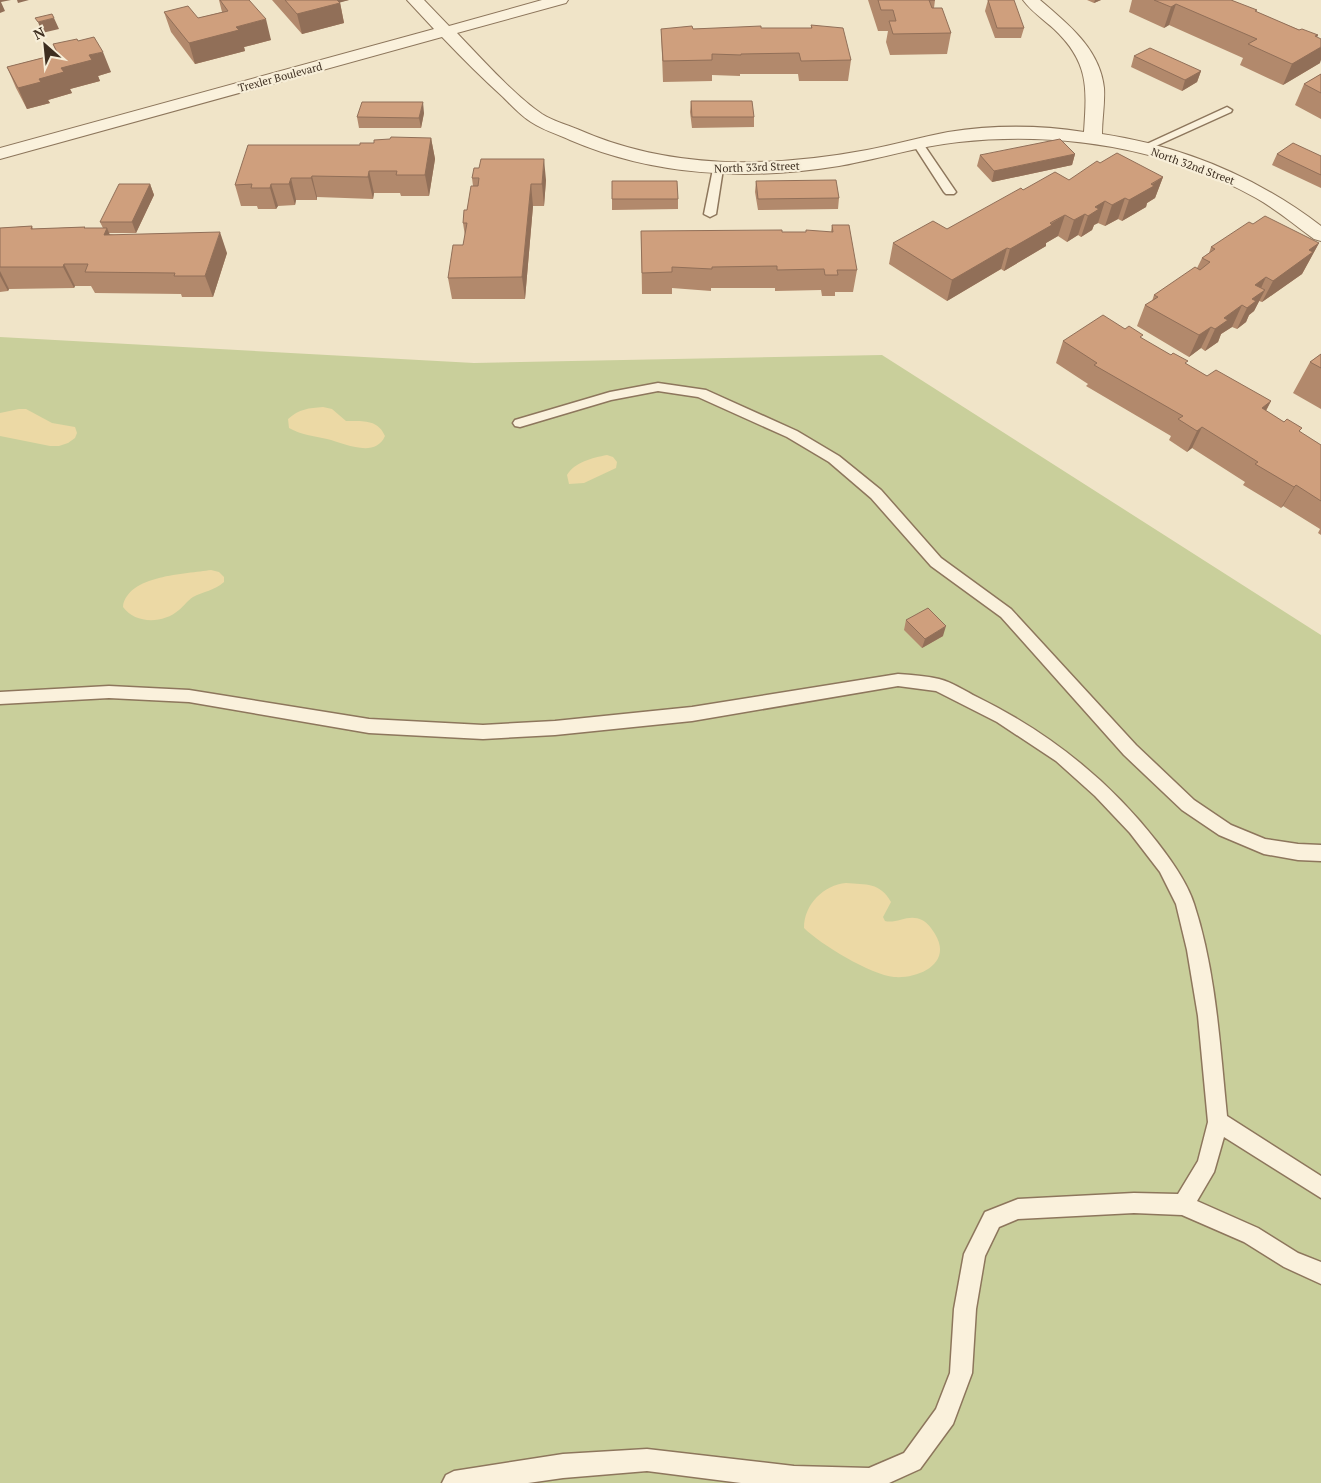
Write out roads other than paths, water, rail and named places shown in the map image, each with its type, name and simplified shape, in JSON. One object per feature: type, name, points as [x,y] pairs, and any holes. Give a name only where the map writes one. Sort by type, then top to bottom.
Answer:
[{"type":"street","name":"North 33rd Street","points":[[415,0],[500,86],[538,119],[607,148],[642,158],[718,169],[811,164],[869,156],[960,136],[1004,133],[1050,133],[1093,138]]},
{"type":"street","name":"Trexler Boulevard","points":[[0,154],[560,0]]},
{"type":"street","points":[[1031,0],[1070,36],[1086,56],[1095,87],[1093,138]]},
{"type":"street","name":"North 32nd Street","points":[[1093,138],[1143,148],[1188,161],[1248,186],[1280,204],[1321,234]]},
{"type":"lane","points":[[1143,148],[1227,110]]},
{"type":"lane","points":[[918,144],[950,192]]},
{"type":"lane","points":[[710,214],[718,169]]},
{"type":"lane","points":[[520,423],[610,396],[658,387],[701,393],[792,434],[834,459],[876,494],[936,562],[1006,613],[1130,750],[1188,806],[1224,830],[1264,846],[1298,852],[1321,853]]},
{"type":"lane","points":[[0,698],[108,692],[189,696],[246,704],[368,726],[483,732],[555,728],[692,714],[898,680],[939,685],[1003,717],[1062,756],[1101,791],[1136,828],[1166,866],[1185,903],[1196,950],[1213,1068],[1218,1122],[1206,1165],[1183,1206]]},
{"type":"lane","points":[[1218,1122],[1321,1188]]},
{"type":"lane","points":[[454,1483],[563,1466],[647,1460],[794,1478],[869,1480],[912,1461],[945,1416],[961,1373],[965,1309],[975,1254],[992,1220],[1018,1209],[1134,1203],[1183,1206],[1251,1236],[1291,1260],[1321,1273]]}]
